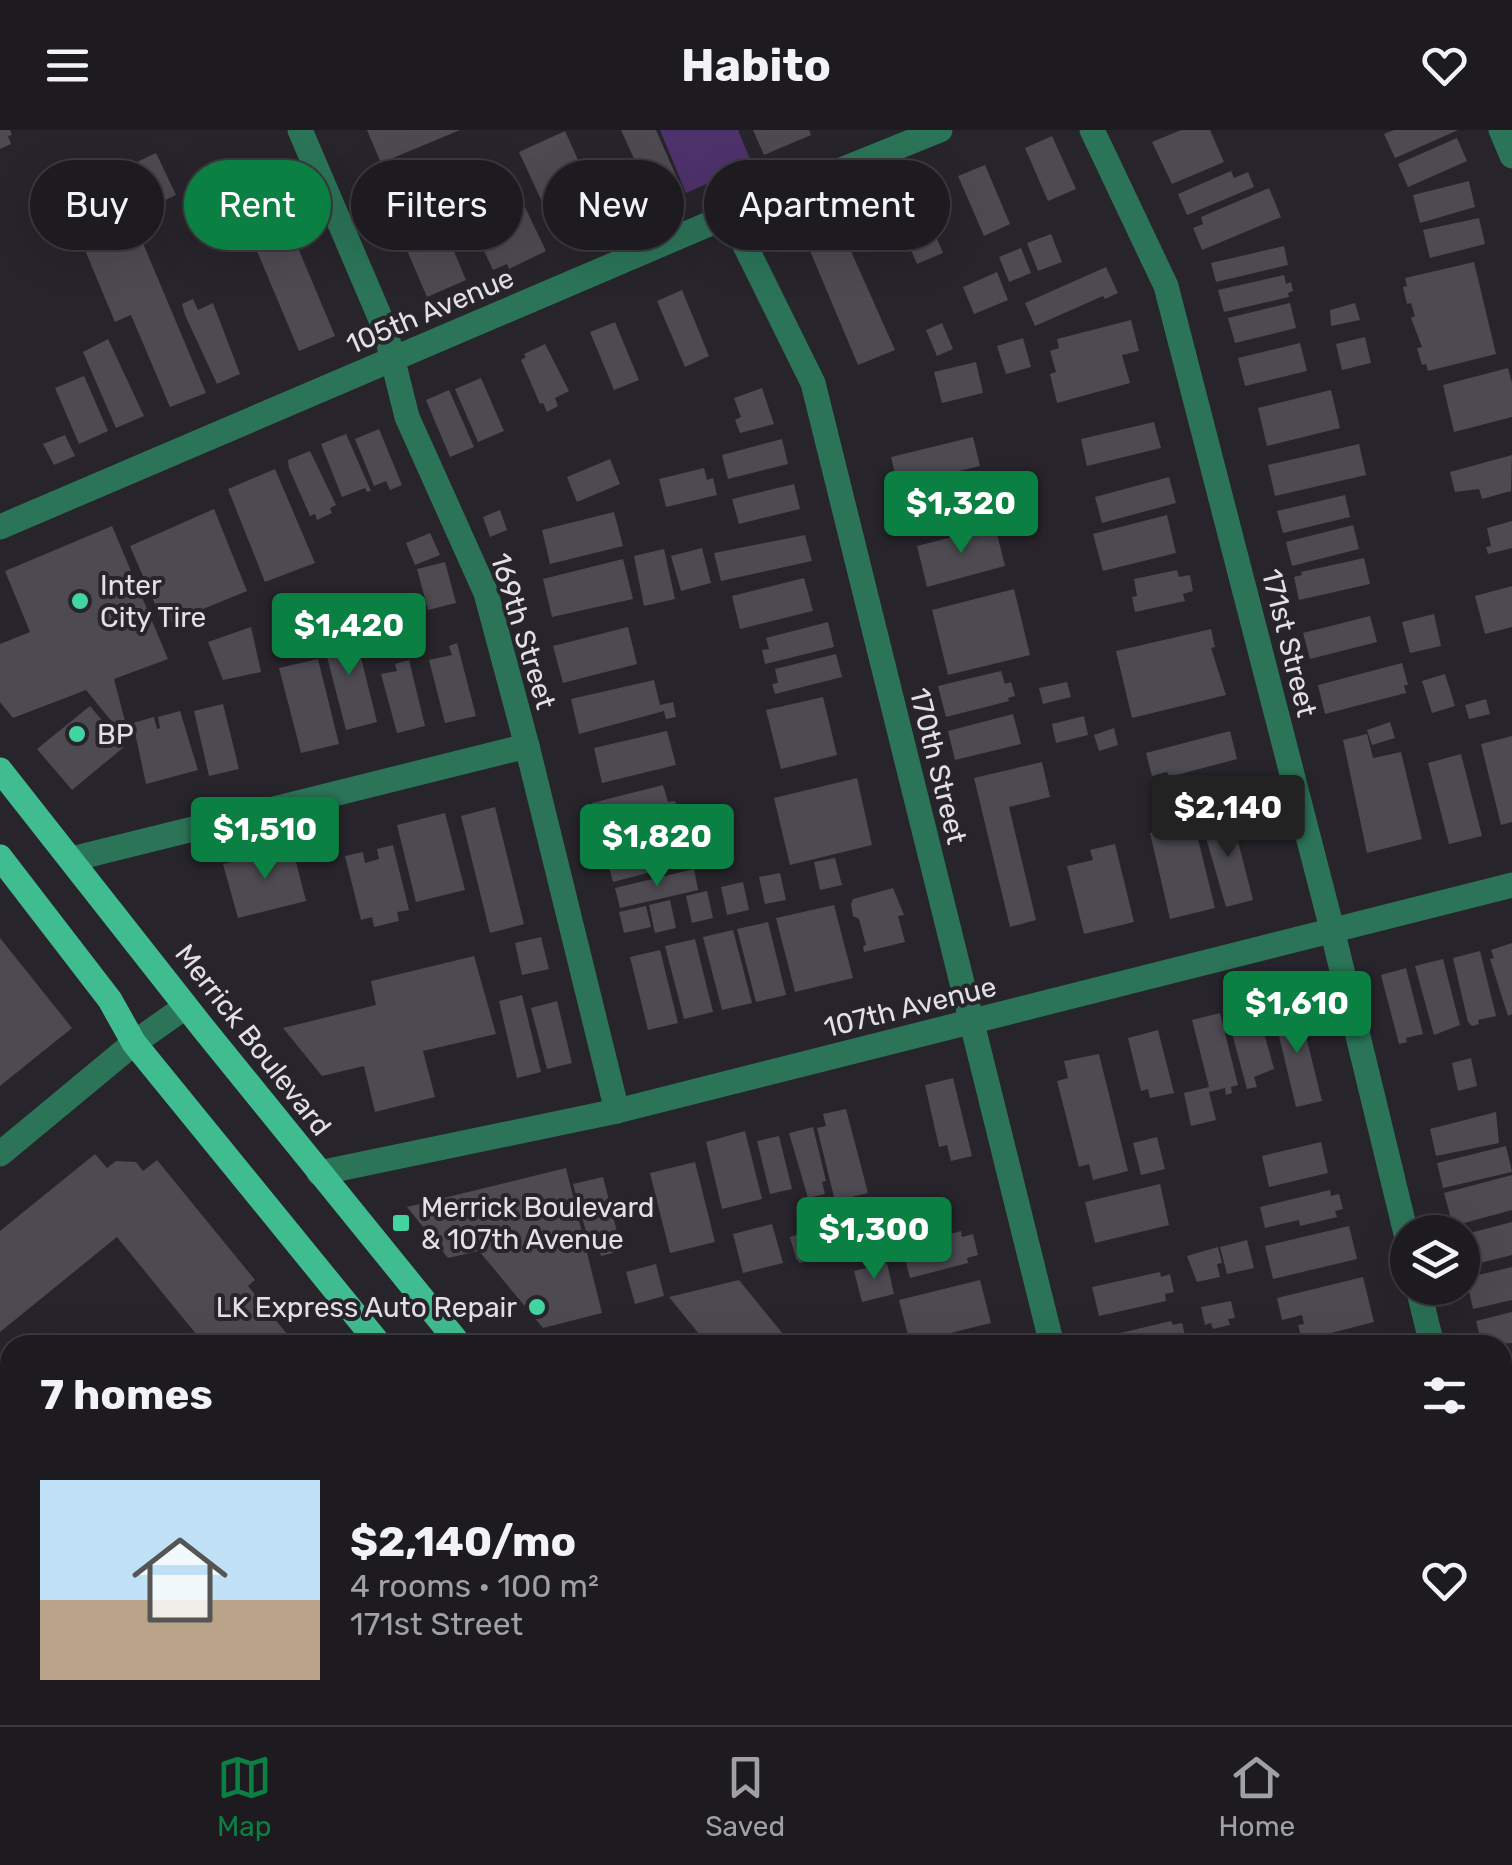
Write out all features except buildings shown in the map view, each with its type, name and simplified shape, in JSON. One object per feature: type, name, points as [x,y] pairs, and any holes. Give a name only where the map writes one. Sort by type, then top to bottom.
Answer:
[{"type":"main road","name":"Merrick Boulevard","points":[[0,770],[452,1335]]},
{"type":"main road","points":[[0,857],[110,1000],[134,1043],[372,1335]]},
{"type":"street","name":"169th Street","points":[[300,130],[385,329],[407,417],[486,594],[617,1111]]},
{"type":"street","name":"105th Avenue","points":[[866,160],[940,130]]},
{"type":"street","name":"171st Street","points":[[1092,130],[1166,286],[1401,1215]]},
{"type":"street","points":[[1501,130],[1512,156]]},
{"type":"street","name":"105th Avenue","points":[[0,527],[704,226]]},
{"type":"street","name":"170th Street","points":[[747,250],[813,383],[1050,1335]]},
{"type":"street","points":[[72,859],[527,746]]},
{"type":"street","name":"107th Avenue","points":[[319,1173],[617,1111],[1512,885]]},
{"type":"street","points":[[0,1154],[134,1043],[186,1006]]},
{"type":"street","points":[[1422,1305],[1430,1335]]},
{"type":"shaded area","points":[[660,130],[738,130],[750,160],[704,160],[704,185],[686,193],[684,160],[672,160]]},
{"type":"place","name":"Inter City Tire","points":[[80,601]]},
{"type":"place","name":"BP","points":[[77,734]]},
{"type":"place","name":"Merrick Boulevard & 107th Avenue","points":[[401,1223]]},
{"type":"place","name":"LK Express Auto Repair","points":[[537,1307]]}]
